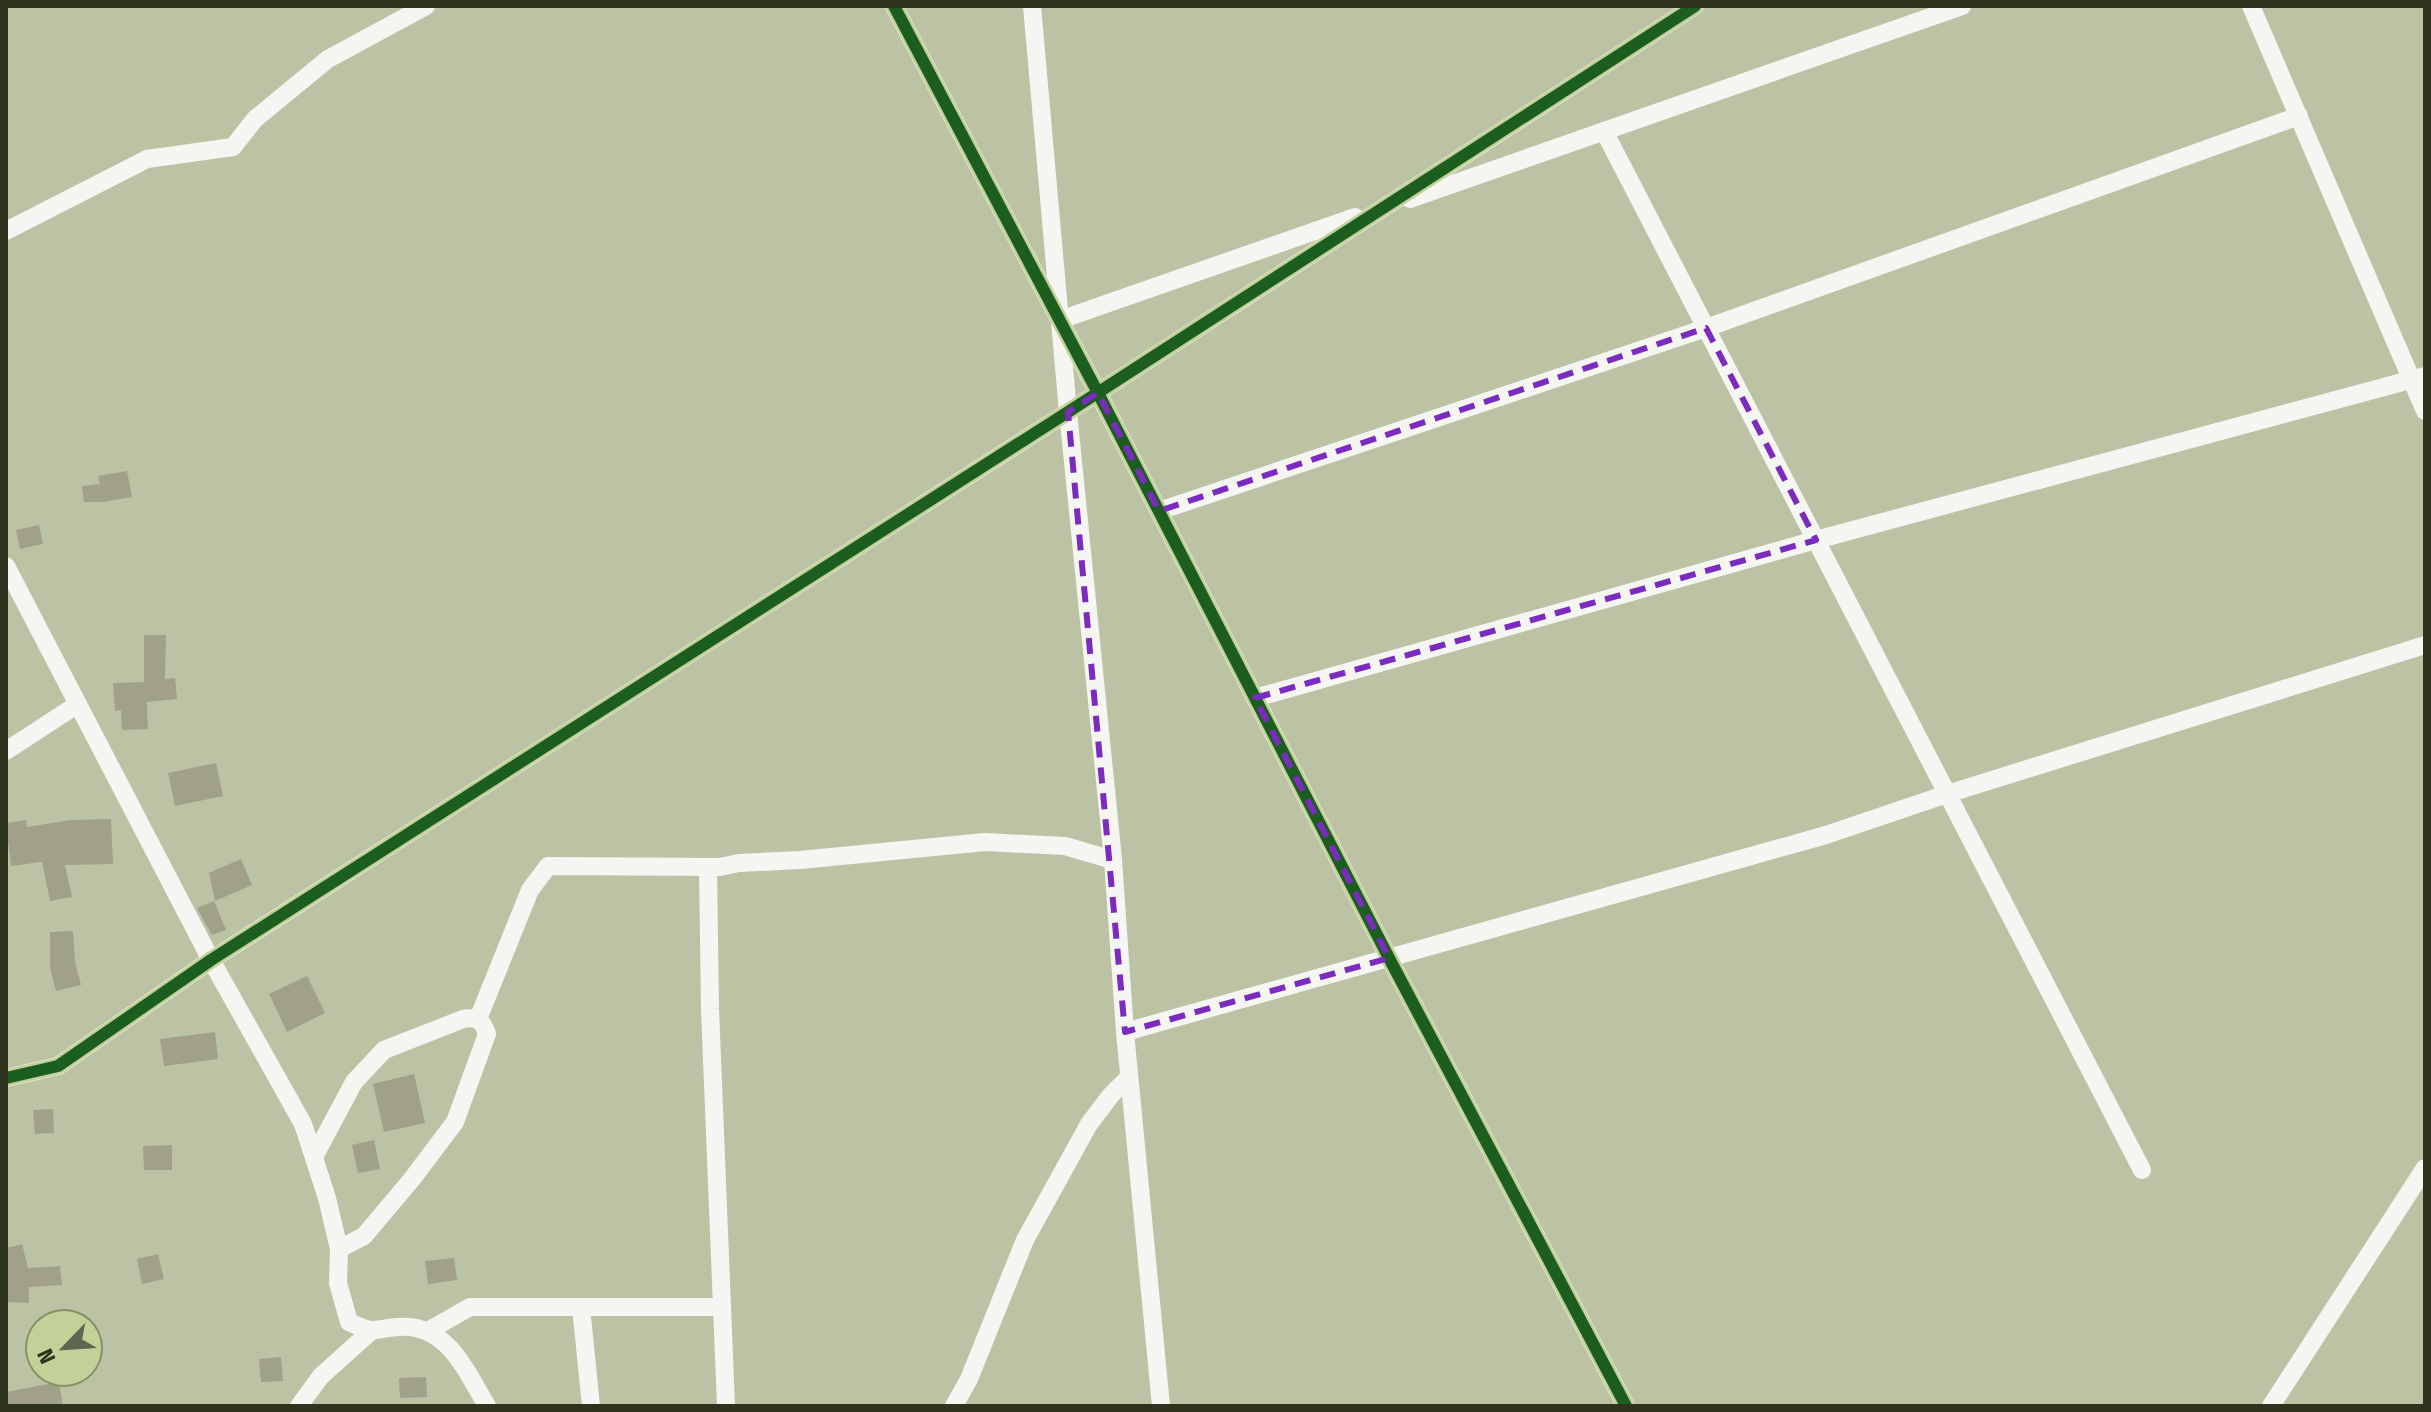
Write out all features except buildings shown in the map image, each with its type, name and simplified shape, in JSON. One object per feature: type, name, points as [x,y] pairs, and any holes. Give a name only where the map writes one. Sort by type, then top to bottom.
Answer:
[{"type":"street","points":[[6,231],[147,159],[233,147],[255,119],[328,59],[426,6]]},
{"type":"street","points":[[894,6],[1098,393],[1389,958],[1626,1406]]},
{"type":"street","points":[[1032,6],[1161,1406]]},
{"type":"street","points":[[6,1078],[58,1066],[211,960],[1098,393],[1695,6]]},
{"type":"street","points":[[1060,320],[1962,6]]},
{"type":"street","points":[[2251,6],[2418,377],[2425,411]]},
{"type":"street","points":[[1159,511],[1706,328],[2299,116]]},
{"type":"street","points":[[1604,131],[2142,1170]]},
{"type":"street","points":[[1255,698],[1816,540],[2418,377]]},
{"type":"street","points":[[6,566],[211,960],[303,1124],[327,1198],[339,1249],[338,1283],[349,1322],[370,1332]]},
{"type":"street","points":[[1125,1032],[1826,835],[1947,794],[2425,645]]},
{"type":"street","points":[[6,751],[78,704]]},
{"type":"street","points":[[478,1019],[530,890],[548,866],[720,867],[985,842],[1065,846],[1113,860]]},
{"type":"street","points":[[708,867],[710,1009],[726,1406]]},
{"type":"street","points":[[314,1157],[354,1082],[384,1050],[463,1019],[472,1017],[484,1025],[487,1034],[455,1122],[364,1236],[339,1249]]},
{"type":"street","points":[[954,1406],[969,1379],[1025,1240],[1089,1124],[1129,1077]]},
{"type":"street","points":[[2271,1406],[2425,1168]]},
{"type":"street","points":[[428,1331],[470,1307],[722,1307]]},
{"type":"street","points":[[581,1307],[591,1406]]},
{"type":"street","points":[[299,1406],[321,1376],[370,1332],[400,1326],[428,1331],[452,1348],[487,1406]]},
{"type":"highlighted area","points":[[1706,328],[1816,540],[1255,698],[1389,958],[1125,1032],[1068,412],[1098,393],[1159,511]]},
{"type":"cycle path","points":[[894,6],[1098,393],[1389,958],[1626,1406]]},
{"type":"cycle path","points":[[6,1078],[58,1066],[211,960],[1068,412],[1695,6]]}]
